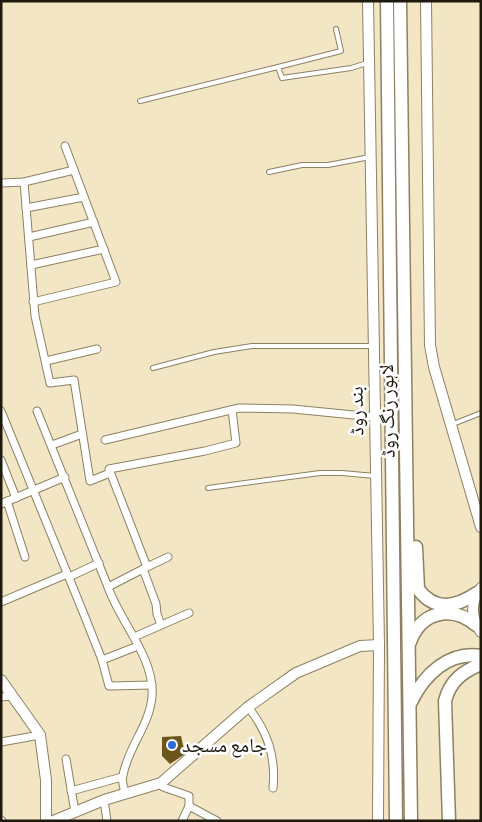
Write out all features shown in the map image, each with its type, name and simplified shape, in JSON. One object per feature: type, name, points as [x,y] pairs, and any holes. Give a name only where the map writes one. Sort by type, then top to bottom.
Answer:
[{"type":"highway","name":"لاہور رنگ روڈ","points":[[387,1],[396,821]]},
{"type":"highway","name":"لاہور رنگ روڈ","points":[[400,1],[411,821]]},
{"type":"highway","points":[[406,375],[413,425],[418,589],[430,602],[446,605],[462,602],[480,589]]},
{"type":"highway","points":[[409,648],[413,635],[421,624],[439,614],[459,615],[478,629]]},
{"type":"highway","points":[[410,704],[420,686],[437,667],[461,657],[481,656]]},
{"type":"highway","points":[[449,821],[445,701],[450,686],[458,676],[481,664]]},
{"type":"highway","points":[[387,821],[388,748],[395,709]]},
{"type":"main road","name":"بند روڈ","points":[[368,1],[378,645],[378,821]]},
{"type":"main road","points":[[426,1],[430,345],[450,425],[481,527]]},
{"type":"main road","points":[[478,629],[472,609],[480,589]]},
{"type":"main road","points":[[53,821],[104,800],[161,783],[248,708],[296,672],[360,646],[378,645]]},
{"type":"main road","points":[[1,680],[6,696],[40,735],[46,780],[46,821]]},
{"type":"street","points":[[34,302],[116,282],[65,146]]},
{"type":"street","points":[[1,183],[24,182],[74,170]]},
{"type":"street","points":[[24,182],[34,302],[40,345],[46,361],[50,383],[74,380],[90,480],[110,473]]},
{"type":"street","points":[[26,208],[84,197]]},
{"type":"street","points":[[29,237],[94,222]]},
{"type":"street","points":[[30,264],[104,250]]},
{"type":"street","points":[[46,361],[97,349]]},
{"type":"street","points":[[105,440],[232,410],[254,408],[293,409],[374,417]]},
{"type":"street","points":[[161,625],[145,568],[109,469],[205,451],[236,443],[232,410]]},
{"type":"street","points":[[1,411],[102,660],[110,686],[152,685]]},
{"type":"street","points":[[37,411],[112,598],[134,637],[144,659],[152,685],[152,697],[148,712],[122,777],[125,794]]},
{"type":"street","points":[[52,445],[82,434]]},
{"type":"street","points":[[1,460],[16,498]]},
{"type":"street","points":[[25,556],[4,503],[65,477]]},
{"type":"street","points":[[108,587],[168,557]]},
{"type":"street","points":[[1,602],[99,563]]},
{"type":"street","points":[[134,637],[189,613]]},
{"type":"street","points":[[102,660],[138,646]]},
{"type":"street","points":[[248,708],[265,731],[270,745],[274,759],[273,788]]},
{"type":"street","points":[[1,742],[40,735]]},
{"type":"street","points":[[66,759],[75,812]]},
{"type":"street","points":[[71,791],[122,777]]},
{"type":"street","points":[[161,783],[162,787],[189,796],[189,806],[182,821]]},
{"type":"street","points":[[104,800],[107,821]]},
{"type":"street","points":[[189,806],[218,821]]},
{"type":"lane","points":[[140,100],[341,51],[336,29]]},
{"type":"lane","points":[[278,67],[282,78],[351,68],[369,63]]},
{"type":"lane","points":[[269,172],[302,165],[328,165],[370,157]]},
{"type":"lane","points":[[153,368],[214,352],[252,346],[373,346]]},
{"type":"lane","points":[[450,425],[481,413]]},
{"type":"lane","points":[[208,488],[320,473],[375,476]]},
{"type":"building","name":"جامع مسجد","points":[[181,736],[185,754],[170,764],[162,756],[162,737]]},
{"type":"place","name":"جامع مسجد","points":[[172,745]]}]
